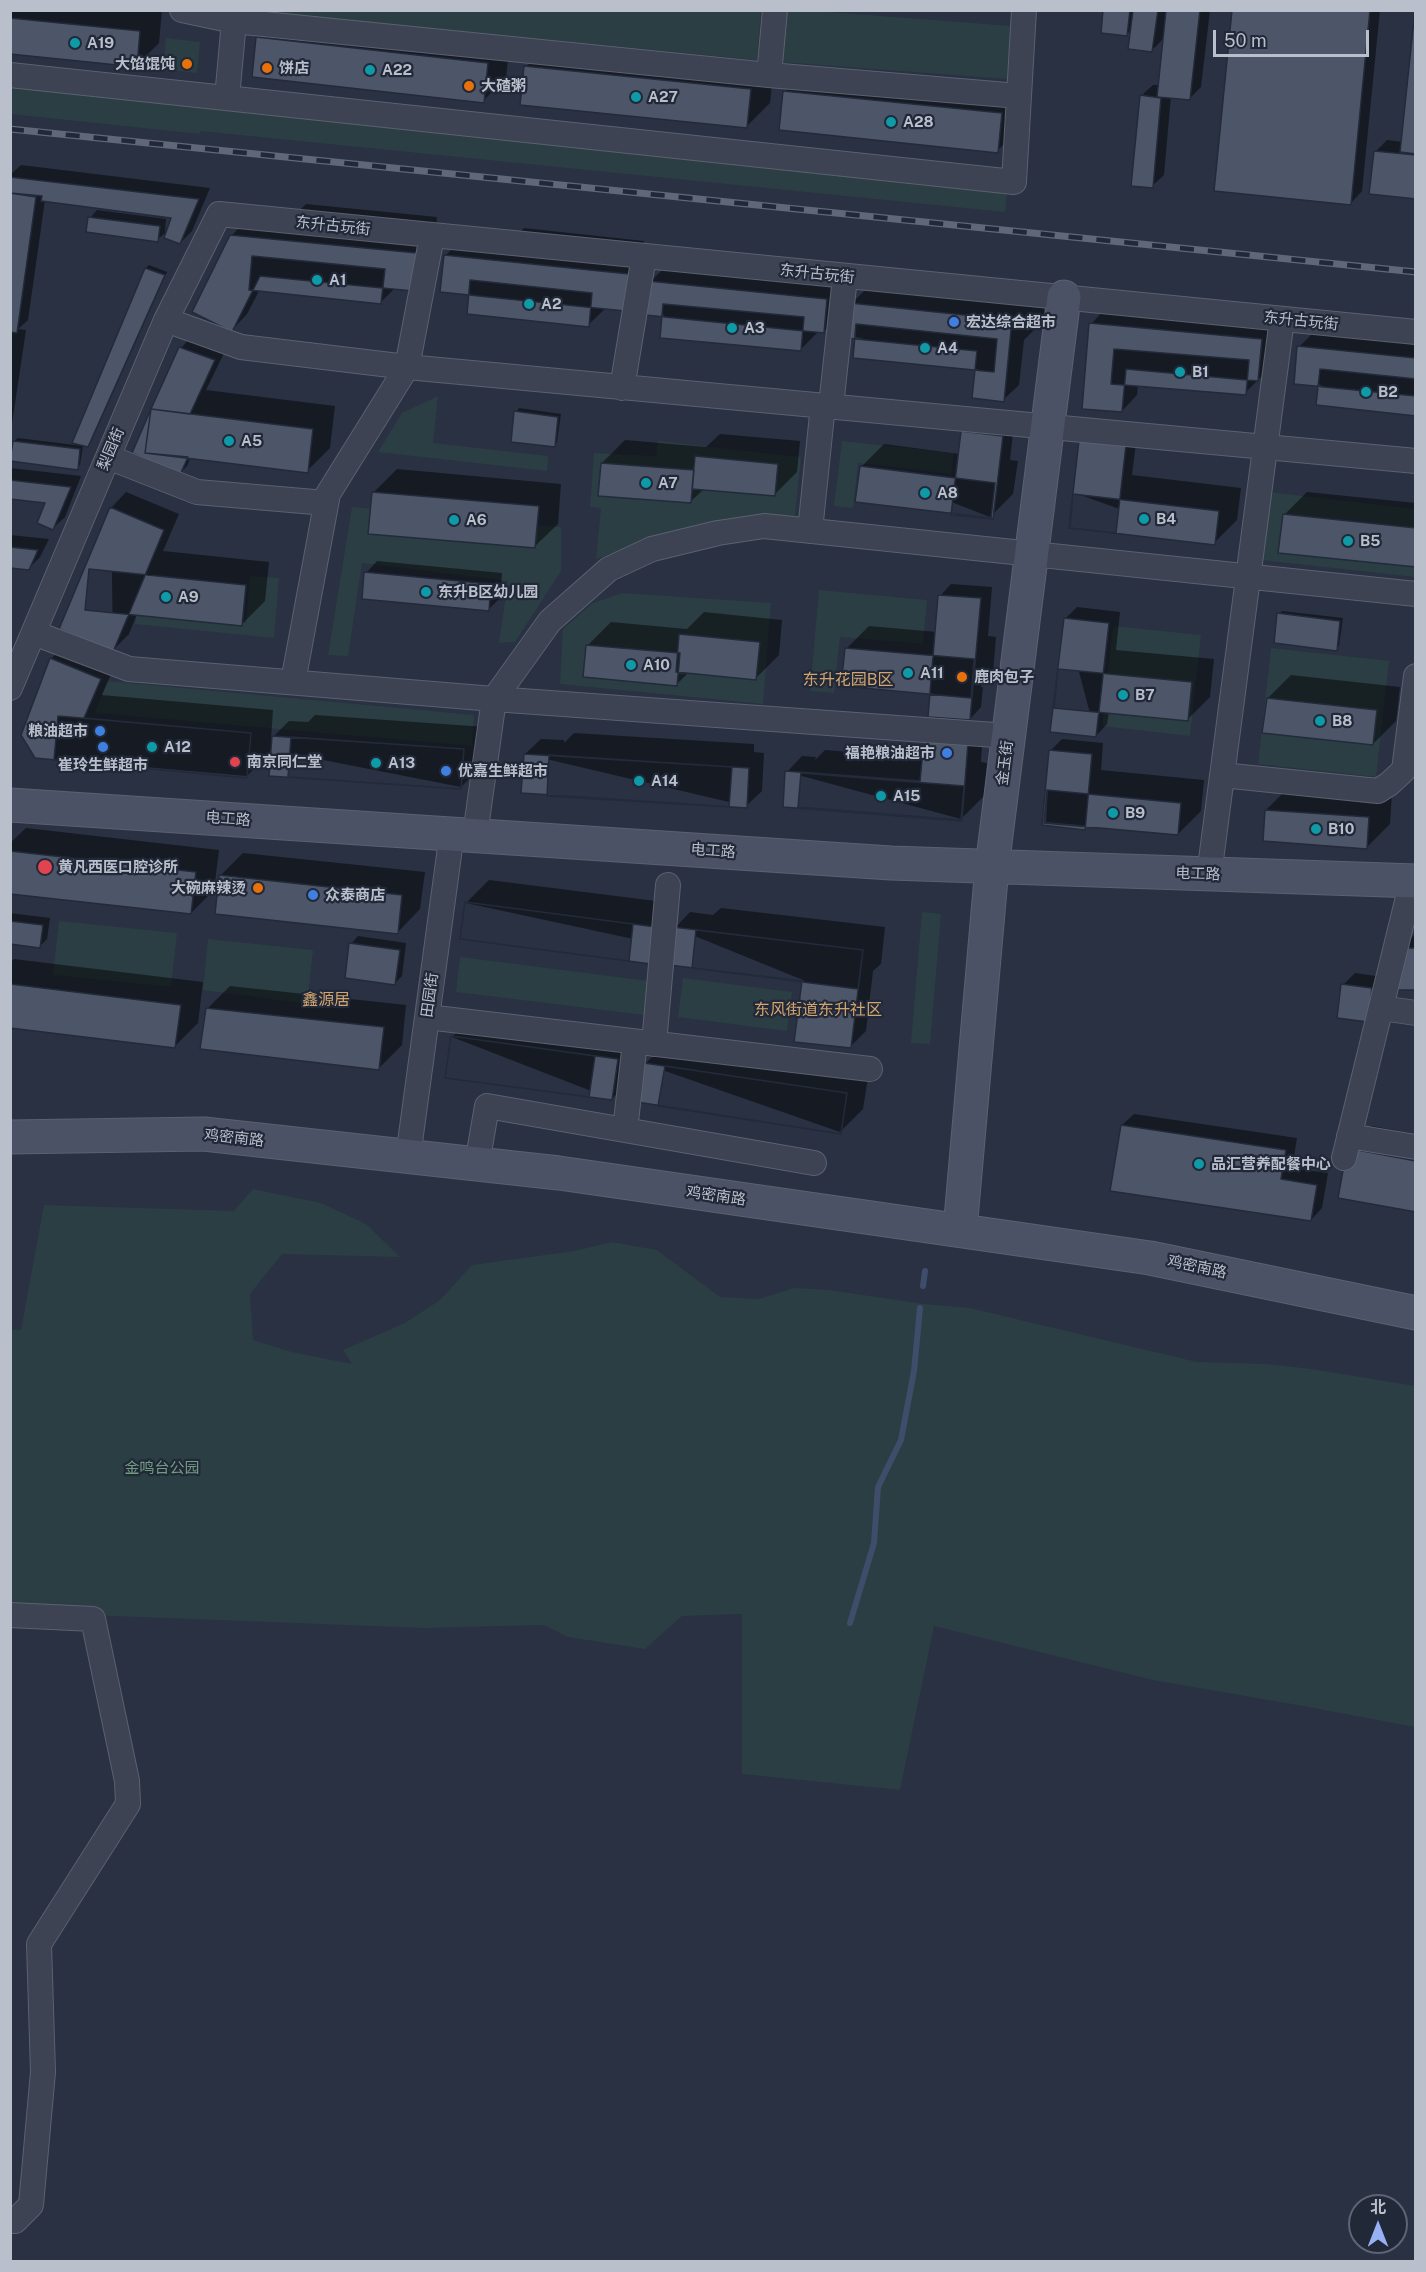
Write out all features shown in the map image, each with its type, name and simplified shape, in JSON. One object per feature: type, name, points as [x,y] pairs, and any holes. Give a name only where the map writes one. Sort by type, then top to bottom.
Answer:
[{"type":"street","points":[[182,10],[769,75],[1019,96]]},
{"type":"street","points":[[769,75],[775,10]]},
{"type":"street","points":[[10,75],[1014,182],[1024,10]]},
{"type":"street","points":[[227,98],[235,16]]},
{"type":"street","name":"东升古玩街","points":[[219,214],[1416,332]]},
{"type":"street","name":"梨园街","points":[[10,688],[166,320],[219,214]]},
{"type":"street","points":[[293,682],[328,494],[407,367],[432,236]]},
{"type":"street","points":[[622,388],[644,256]]},
{"type":"street","points":[[810,531],[845,277]]},
{"type":"street","name":"金玉街","points":[[960,1230],[992,867],[1064,297]]},
{"type":"street","points":[[1209,874],[1282,319]]},
{"type":"street","points":[[166,320],[241,347],[407,367],[1416,462]]},
{"type":"street","points":[[108,457],[197,492],[326,502]]},
{"type":"street","points":[[494,699],[550,621],[609,569],[652,549],[718,533],[764,526],[1416,594]]},
{"type":"street","points":[[34,633],[129,669],[494,699],[562,702],[1009,736]]},
{"type":"street","points":[[1222,776],[1378,791],[1404,770],[1416,676]]},
{"type":"street","name":"田园街","points":[[408,1156],[427,1017],[494,699]]},
{"type":"street","name":"电工路","points":[[10,805],[891,863],[1414,881]]},
{"type":"street","points":[[1414,881],[1346,1147],[1416,1147]]},
{"type":"street","points":[[625,1130],[644,1043],[668,885]]},
{"type":"street","points":[[1381,1008],[1416,1013]]},
{"type":"street","points":[[427,1017],[870,1069]]},
{"type":"street","points":[[477,1164],[487,1106],[814,1163]]},
{"type":"street","name":"鸡密南路","points":[[10,1137],[204,1134],[559,1173],[1150,1258],[1416,1313]]},
{"type":"street","points":[[10,1615],[93,1619],[127,1781],[128,1804],[39,1944],[43,2072],[31,2205],[15,2221],[10,2221]]},
{"type":"green space","points":[[246,10],[761,11],[757,60]]},
{"type":"green space","points":[[785,11],[815,11],[1011,26],[1007,79],[781,62]]},
{"type":"green space","points":[[166,38],[200,42],[197,73],[163,69]]},
{"type":"green space","points":[[11,87],[1007,191],[1005,212],[11,114]]},
{"type":"green space","points":[[438,396],[433,443],[548,456],[547,471],[378,452],[402,413]]},
{"type":"green space","points":[[658,441],[801,457],[794,524],[701,524],[596,559],[601,508],[590,507],[594,453],[656,456]]},
{"type":"green space","points":[[842,441],[954,453],[951,474],[858,463],[853,508],[834,506]]},
{"type":"green space","points":[[1269,492],[1415,509],[1415,577],[1261,560]]},
{"type":"green space","points":[[352,507],[561,527],[561,571],[515,642],[499,643],[508,581],[362,563],[348,656],[328,655]]},
{"type":"green space","points":[[250,576],[279,578],[274,638],[135,624],[137,612],[246,623]]},
{"type":"green space","points":[[819,590],[927,600],[923,644],[840,637],[834,693],[810,691]]},
{"type":"green space","points":[[623,593],[771,603],[763,704],[560,684],[563,629],[593,603]]},
{"type":"green space","points":[[1113,626],[1201,635],[1190,736],[1102,726]]},
{"type":"green space","points":[[1271,648],[1389,661],[1376,777],[1258,764]]},
{"type":"green space","points":[[107,681],[474,715],[472,746],[95,713]]},
{"type":"green space","points":[[922,912],[941,914],[930,1044],[911,1043]]},
{"type":"green space","points":[[59,921],[177,933],[171,987],[53,975]]},
{"type":"green space","points":[[208,939],[313,950],[307,1004],[203,990]]},
{"type":"green space","points":[[460,957],[649,981],[645,1015],[456,992]]},
{"type":"green space","points":[[683,978],[792,992],[787,1031],[678,1017]]},
{"type":"green space","name":"金鸣台公园","points":[[253,1189],[321,1203],[366,1224],[400,1257],[282,1254],[250,1294],[253,1340],[292,1352],[352,1364],[343,1350],[405,1323],[440,1300],[472,1265],[574,1251],[612,1242],[657,1250],[720,1297],[759,1299],[794,1288],[829,1290],[924,1304],[970,1308],[1197,1362],[1266,1364],[1312,1369],[1415,1386],[1415,1727],[1153,1680],[934,1626],[900,1790],[742,1774],[742,1614],[682,1616],[645,1649],[568,1637],[544,1625],[424,1628],[11,1612],[11,1330],[21,1330],[44,1205],[234,1211]]},
{"type":"building","points":[[1103,10],[1130,10],[1127,36],[1101,33]]},
{"type":"building","points":[[1133,10],[1158,10],[1152,52],[1128,49]]},
{"type":"building","points":[[1166,10],[1200,10],[1190,100],[1157,97]]},
{"type":"building","points":[[1232,10],[1370,10],[1351,205],[1214,191]]},
{"type":"building","points":[[1416,10],[1416,154],[1400,152]]},
{"type":"building","name":"A19","points":[[10,18],[140,31],[137,67],[10,54]]},
{"type":"building","name":"A22","points":[[256,37],[488,63],[484,103],[252,77]]},
{"type":"building","name":"A27","points":[[524,66],[751,89],[747,128],[520,105]]},
{"type":"building","name":"A28","points":[[783,91],[1002,113],[998,153],[779,130]]},
{"type":"building","points":[[1140,95],[1161,98],[1153,188],[1131,186]]},
{"type":"building","points":[[1374,151],[1416,155],[1416,199],[1369,194]]},
{"type":"building","points":[[10,177],[199,199],[180,244],[164,238],[171,218],[41,201],[42,196],[10,193]]},
{"type":"building","points":[[10,193],[36,197],[17,333],[10,332]]},
{"type":"building","points":[[88,217],[160,226],[158,242],[86,232]]},
{"type":"building","points":[[230,235],[417,253],[413,291],[260,276],[232,332],[192,312]]},
{"type":"building","points":[[444,255],[629,274],[625,311],[440,292]]},
{"type":"building","name":"A1","points":[[252,256],[385,269],[381,304],[249,290]]},
{"type":"building","points":[[145,268],[165,275],[88,447],[72,443]]},
{"type":"building","name":"A2","points":[[470,280],[592,293],[589,327],[467,314]]},
{"type":"building","points":[[648,281],[827,299],[824,333],[645,315]]},
{"type":"building","points":[[850,303],[1012,320],[1004,402],[972,398],[977,351],[846,338]]},
{"type":"building","name":"A3","points":[[663,304],[804,317],[801,351],[660,338]]},
{"type":"building","points":[[1089,323],[1262,339],[1258,381],[1126,369],[1122,412],[1082,409]]},
{"type":"building","name":"A4","points":[[856,324],[997,339],[994,372],[853,358]]},
{"type":"building","points":[[1297,346],[1416,358],[1416,396],[1294,384]]},
{"type":"building","points":[[179,347],[215,360],[190,414],[151,409]]},
{"type":"building","name":"B1","points":[[1114,349],[1249,360],[1246,395],[1111,384]]},
{"type":"building","name":"B2","points":[[1320,369],[1416,379],[1416,416],[1316,405]]},
{"type":"building","name":"A5","points":[[151,409],[313,429],[308,473],[145,453]]},
{"type":"building","points":[[151,409],[145,453],[188,457],[180,475],[132,453]]},
{"type":"building","points":[[514,411],[558,417],[555,447],[511,442]]},
{"type":"building","points":[[961,431],[1003,436],[993,519],[951,515]]},
{"type":"building","points":[[1079,440],[1126,445],[1116,533],[1069,528]]},
{"type":"building","points":[[13,441],[80,449],[78,470],[10,461]]},
{"type":"building","points":[[695,456],[778,464],[775,496],[692,489]]},
{"type":"building","name":"A7","points":[[601,463],[694,470],[691,503],[598,496]]},
{"type":"building","name":"A8","points":[[860,466],[995,483],[991,518],[855,502]]},
{"type":"building","points":[[10,480],[71,487],[53,530],[37,523],[45,503],[10,499]]},
{"type":"building","name":"A6","points":[[372,492],[539,506],[535,548],[368,534]]},
{"type":"building","name":"B4","points":[[1073,494],[1219,511],[1215,545],[1070,528]]},
{"type":"building","points":[[110,507],[164,530],[113,652],[59,629]]},
{"type":"building","name":"B5","points":[[1283,514],[1416,528],[1416,567],[1278,553]]},
{"type":"building","points":[[10,547],[38,550],[29,570],[10,568]]},
{"type":"building","name":"A9","points":[[89,569],[246,585],[242,626],[85,610]]},
{"type":"building","name":"东升B区幼儿园","points":[[364,572],[491,584],[489,611],[362,599]]},
{"type":"building","points":[[938,595],[981,598],[970,720],[928,717]]},
{"type":"building","points":[[1277,613],[1340,621],[1337,651],[1274,643]]},
{"type":"building","points":[[1064,618],[1109,623],[1096,737],[1050,732]]},
{"type":"building","points":[[679,634],[760,642],[756,680],[676,672]]},
{"type":"building","name":"A10","points":[[586,645],[680,653],[677,686],[583,677]]},
{"type":"building","name":"A11","points":[[845,648],[974,659],[971,698],[841,686]]},
{"type":"building","name":"A12","points":[[50,658],[101,679],[84,718],[251,733],[247,778],[35,758],[21,735]]},
{"type":"building","name":"B7","points":[[1058,669],[1192,682],[1188,721],[1054,708]]},
{"type":"building","name":"B8","points":[[1267,698],[1377,710],[1373,745],[1262,733]]},
{"type":"building","name":"A12","points":[[58,716],[251,733],[247,778],[54,760]]},
{"type":"building","name":"A13","points":[[272,736],[464,749],[461,789],[269,776]]},
{"type":"building","name":"A13","points":[[291,737],[464,749],[461,789],[288,777]]},
{"type":"building","name":"A15","points":[[924,740],[968,743],[962,821],[783,807],[785,771],[920,781]]},
{"type":"building","points":[[1049,750],[1092,754],[1085,830],[1042,825]]},
{"type":"building","name":"A14","points":[[524,754],[749,768],[747,808],[521,793]]},
{"type":"building","name":"A14","points":[[549,755],[732,767],[729,807],[547,796]]},
{"type":"building","name":"A15","points":[[801,773],[964,786],[961,820],[798,807]]},
{"type":"building","name":"B9","points":[[1047,790],[1181,803],[1178,835],[1044,823]]},
{"type":"building","name":"B10","points":[[1265,810],[1369,817],[1367,849],[1263,841]]},
{"type":"building","points":[[10,851],[196,872],[191,914],[10,894]]},
{"type":"building","points":[[219,875],[402,895],[398,934],[215,914]]},
{"type":"building","points":[[465,902],[656,927],[651,964],[460,939]]},
{"type":"building","points":[[465,902],[633,924],[629,961],[460,939]]},
{"type":"building","points":[[10,921],[43,925],[40,948],[10,944]]},
{"type":"building","points":[[673,927],[863,950],[851,1048],[794,1042],[802,981],[669,965]]},
{"type":"building","points":[[696,930],[863,950],[858,989],[692,968]]},
{"type":"building","points":[[349,943],[400,950],[395,985],[345,978]]},
{"type":"building","points":[[1398,948],[1416,948],[1416,990],[1397,990]]},
{"type":"building","points":[[10,984],[181,1005],[175,1048],[10,1028]]},
{"type":"building","points":[[1341,984],[1372,988],[1368,1022],[1337,1018]]},
{"type":"building","points":[[206,1008],[384,1027],[379,1070],[200,1049]]},
{"type":"building","points":[[451,1036],[618,1059],[612,1100],[445,1078]]},
{"type":"building","points":[[451,1036],[595,1056],[589,1097],[445,1078]]},
{"type":"building","points":[[644,1063],[847,1093],[841,1134],[637,1102]]},
{"type":"building","points":[[665,1066],[847,1093],[841,1134],[658,1106]]},
{"type":"building","name":"品汇营养配餐中心","points":[[1121,1125],[1286,1150],[1281,1179],[1317,1185],[1311,1221],[1110,1191]]},
{"type":"building","points":[[1347,1148],[1416,1161],[1416,1212],[1338,1198]]},
{"type":"waterway","points":[[923,1286],[925,1271]]},
{"type":"waterway","points":[[850,1623],[874,1543],[878,1487],[901,1440],[914,1371],[920,1308]]},
{"type":"railway","points":[[10,129],[1416,272]]},
{"type":"place","name":"A19","points":[[75,43]]},
{"type":"place","name":"大馅馄饨","points":[[187,64]]},
{"type":"place","name":"饼店","points":[[267,68]]},
{"type":"place","name":"A22","points":[[370,70]]},
{"type":"place","name":"大碴粥","points":[[469,86]]},
{"type":"place","name":"A27","points":[[636,97]]},
{"type":"place","name":"A28","points":[[891,122]]},
{"type":"place","name":"A1","points":[[317,280]]},
{"type":"place","name":"A2","points":[[529,304]]},
{"type":"place","name":"宏达综合超市","points":[[954,322]]},
{"type":"place","name":"A3","points":[[732,328]]},
{"type":"place","name":"A4","points":[[925,348]]},
{"type":"place","name":"B1","points":[[1180,372]]},
{"type":"place","name":"B2","points":[[1366,392]]},
{"type":"place","name":"A5","points":[[229,441]]},
{"type":"place","name":"A7","points":[[646,483]]},
{"type":"place","name":"A8","points":[[925,493]]},
{"type":"place","name":"B4","points":[[1144,519]]},
{"type":"place","name":"A6","points":[[454,520]]},
{"type":"place","name":"B5","points":[[1348,541]]},
{"type":"place","name":"东升B区幼儿园","points":[[426,592]]},
{"type":"place","name":"A9","points":[[166,597]]},
{"type":"place","name":"A10","points":[[631,665]]},
{"type":"place","name":"A11","points":[[908,673]]},
{"type":"place","name":"鹿肉包子","points":[[962,677]]},
{"type":"place","name":"B7","points":[[1123,695]]},
{"type":"place","name":"B8","points":[[1320,721]]},
{"type":"place","name":"粮油超市","points":[[100,731]]},
{"type":"place","name":"崔玲生鲜超市","points":[[103,747]]},
{"type":"place","name":"A12","points":[[152,747]]},
{"type":"place","name":"福艳粮油超市","points":[[947,753]]},
{"type":"place","name":"南京同仁堂","points":[[235,762]]},
{"type":"place","name":"A13","points":[[376,763]]},
{"type":"place","name":"优嘉生鲜超市","points":[[446,771]]},
{"type":"place","name":"A14","points":[[639,781]]},
{"type":"place","name":"A15","points":[[881,796]]},
{"type":"place","name":"B9","points":[[1113,813]]},
{"type":"place","name":"B10","points":[[1316,829]]},
{"type":"place","name":"黄凡西医口腔诊所","points":[[45,867]]},
{"type":"place","name":"大碗麻辣烫","points":[[258,888]]},
{"type":"place","name":"众泰商店","points":[[313,895]]},
{"type":"place","name":"品汇营养配餐中心","points":[[1199,1164]]},
{"type":"district","name":"东升花园B区","points":[[848,680]]},
{"type":"district","name":"鑫源居","points":[[326,1000]]},
{"type":"district","name":"东风街道东升社区","points":[[818,1010]]}]
